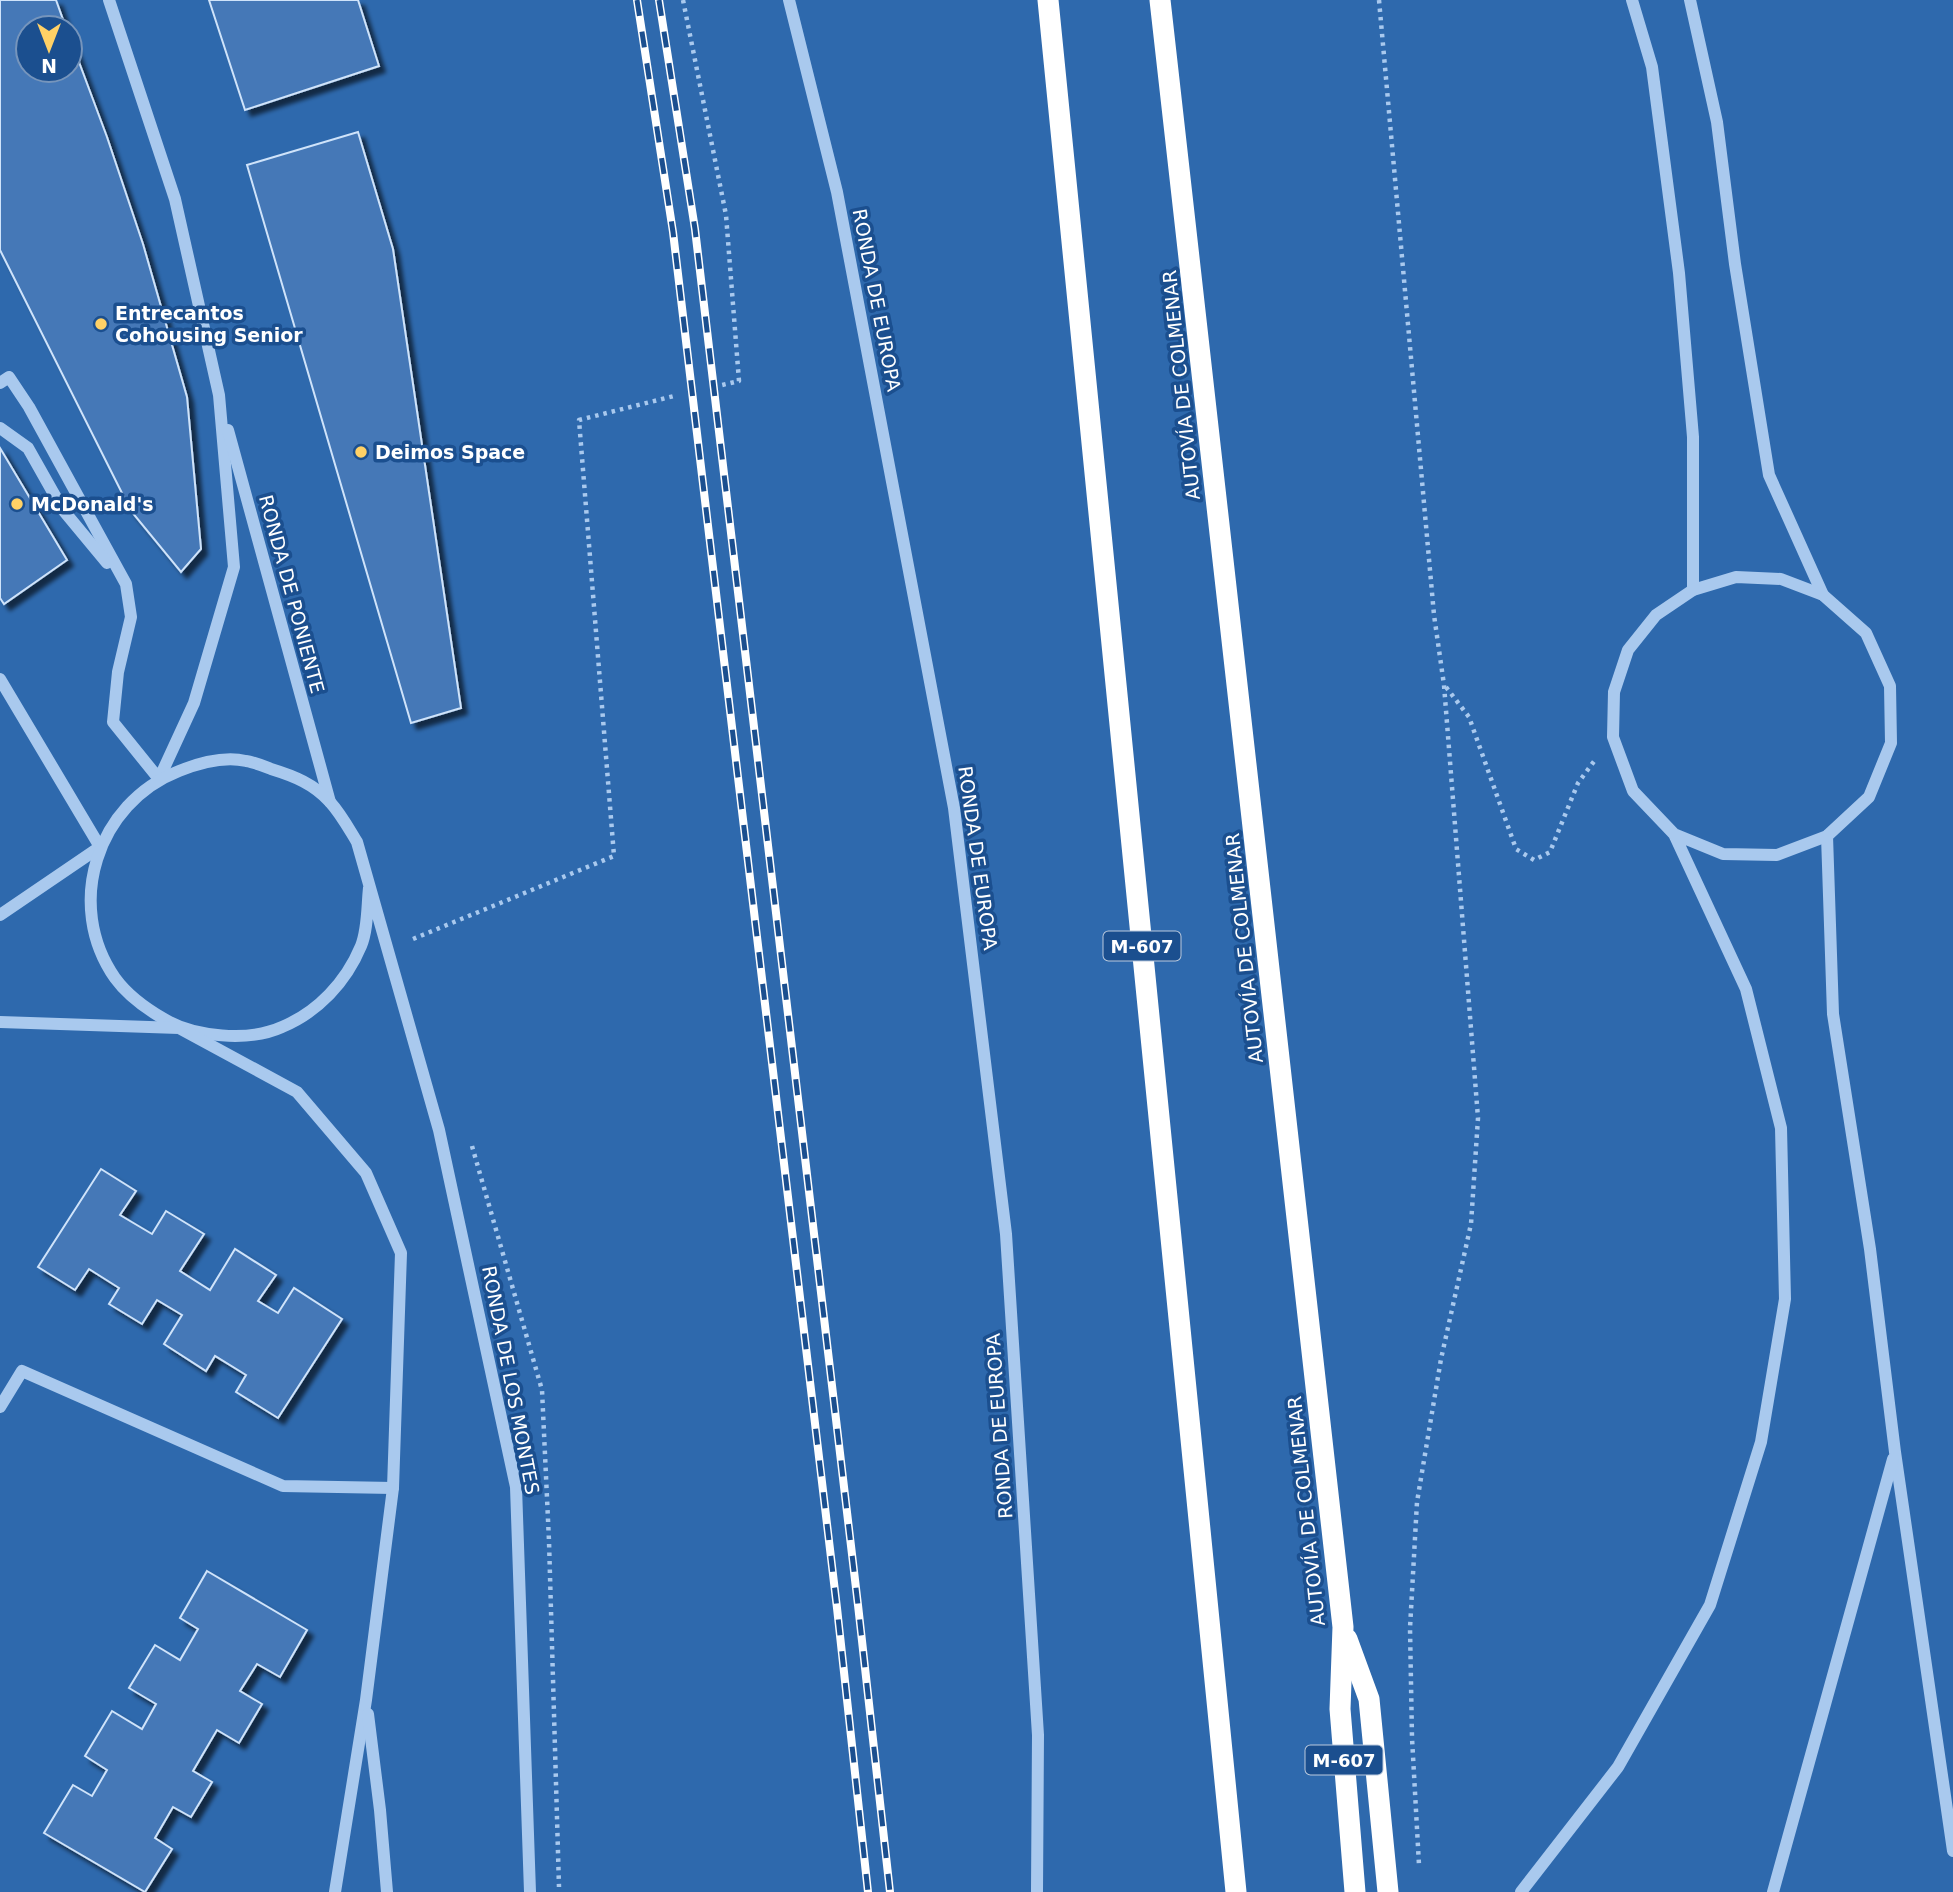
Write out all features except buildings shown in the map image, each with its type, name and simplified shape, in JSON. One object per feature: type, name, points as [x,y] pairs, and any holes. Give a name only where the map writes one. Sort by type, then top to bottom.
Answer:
[{"type":"highway","name":"M-607","points":[[1048,0],[1236,1892]]},
{"type":"highway","name":"AUTOVÍA DE COLMENAR","points":[[1160,0],[1343,1627],[1340,1709],[1354,1892]]},
{"type":"highway","points":[[1343,1627],[1369,1699],[1388,1892]]},
{"type":"street","name":"RONDA DE PONIENTE","points":[[109,0],[175,199],[219,395],[330,802]]},
{"type":"street","name":"RONDA DE EUROPA","points":[[789,0],[837,192],[954,808],[1006,1234],[1038,1735],[1037,1892]]},
{"type":"street","points":[[1632,0],[1652,67],[1679,273],[1693,437],[1693,590]]},
{"type":"street","points":[[1690,0],[1717,122],[1735,264],[1769,475],[1823,595]]},
{"type":"street","points":[[0,383],[9,377],[29,407],[126,584],[131,617],[118,673],[113,722],[159,779]]},
{"type":"street","name":"RONDA DE PONIENTE","points":[[159,779],[194,703],[234,567],[219,395]]},
{"type":"street","points":[[0,428],[28,448],[63,510],[126,584]]},
{"type":"street","points":[[1521,1892],[1618,1767],[1710,1605],[1761,1442],[1785,1299],[1781,1128],[1746,989],[1674,834],[1633,791],[1613,737],[1614,692],[1628,650],[1656,615],[1693,590],[1736,577],[1781,579],[1823,595],[1866,633],[1891,686],[1891,743],[1869,797],[1827,836],[1777,855],[1723,854],[1674,834]]},
{"type":"street","points":[[0,678],[100,847]]},
{"type":"street","points":[[330,802],[300,778],[244,760],[202,762],[159,779],[138,793],[118,815],[100,847],[90,894],[97,941],[115,978],[141,1006],[297,1092],[366,1173],[401,1253],[393,1488],[366,1700],[335,1892]]},
{"type":"street","name":"RONDA DE LOS MONTES","points":[[330,802],[357,842],[439,1130],[516,1487],[530,1892]]},
{"type":"street","points":[[1827,836],[1833,1014],[1870,1248],[1895,1452],[1953,1851]]},
{"type":"street","points":[[0,915],[100,847]]},
{"type":"street","points":[[0,1023],[179,1028],[230,1037],[279,1029],[308,1013],[338,986],[362,944],[369,888]]},
{"type":"street","points":[[0,1407],[22,1371],[283,1486],[393,1488]]},
{"type":"street","points":[[1773,1892],[1895,1452]]},
{"type":"street","points":[[366,1700],[387,1892]]},
{"type":"path","points":[[683,0],[726,215],[738,381],[719,386]]},
{"type":"path","points":[[1379,0],[1434,615],[1444,685],[1478,1118],[1471,1224],[1441,1359],[1417,1502],[1410,1628],[1412,1738],[1419,1869]]},
{"type":"path","points":[[413,939],[614,856],[579,420],[674,396]]},
{"type":"path","points":[[1444,685],[1469,717],[1516,849],[1534,860],[1550,852],[1578,783],[1613,737]]},
{"type":"shaded area","points":[[0,0],[1953,0],[1953,1892],[0,1892]]},
{"type":"railway","points":[[637,0],[673,232],[837,1608],[868,1892]]},
{"type":"railway","points":[[659,0],[695,229],[890,1892]]},
{"type":"place","name":"Entrecantos Cohousing Senior","points":[[101,324]]},
{"type":"place","name":"Deimos Space","points":[[361,452]]},
{"type":"place","name":"McDonald's","points":[[17,504]]}]
